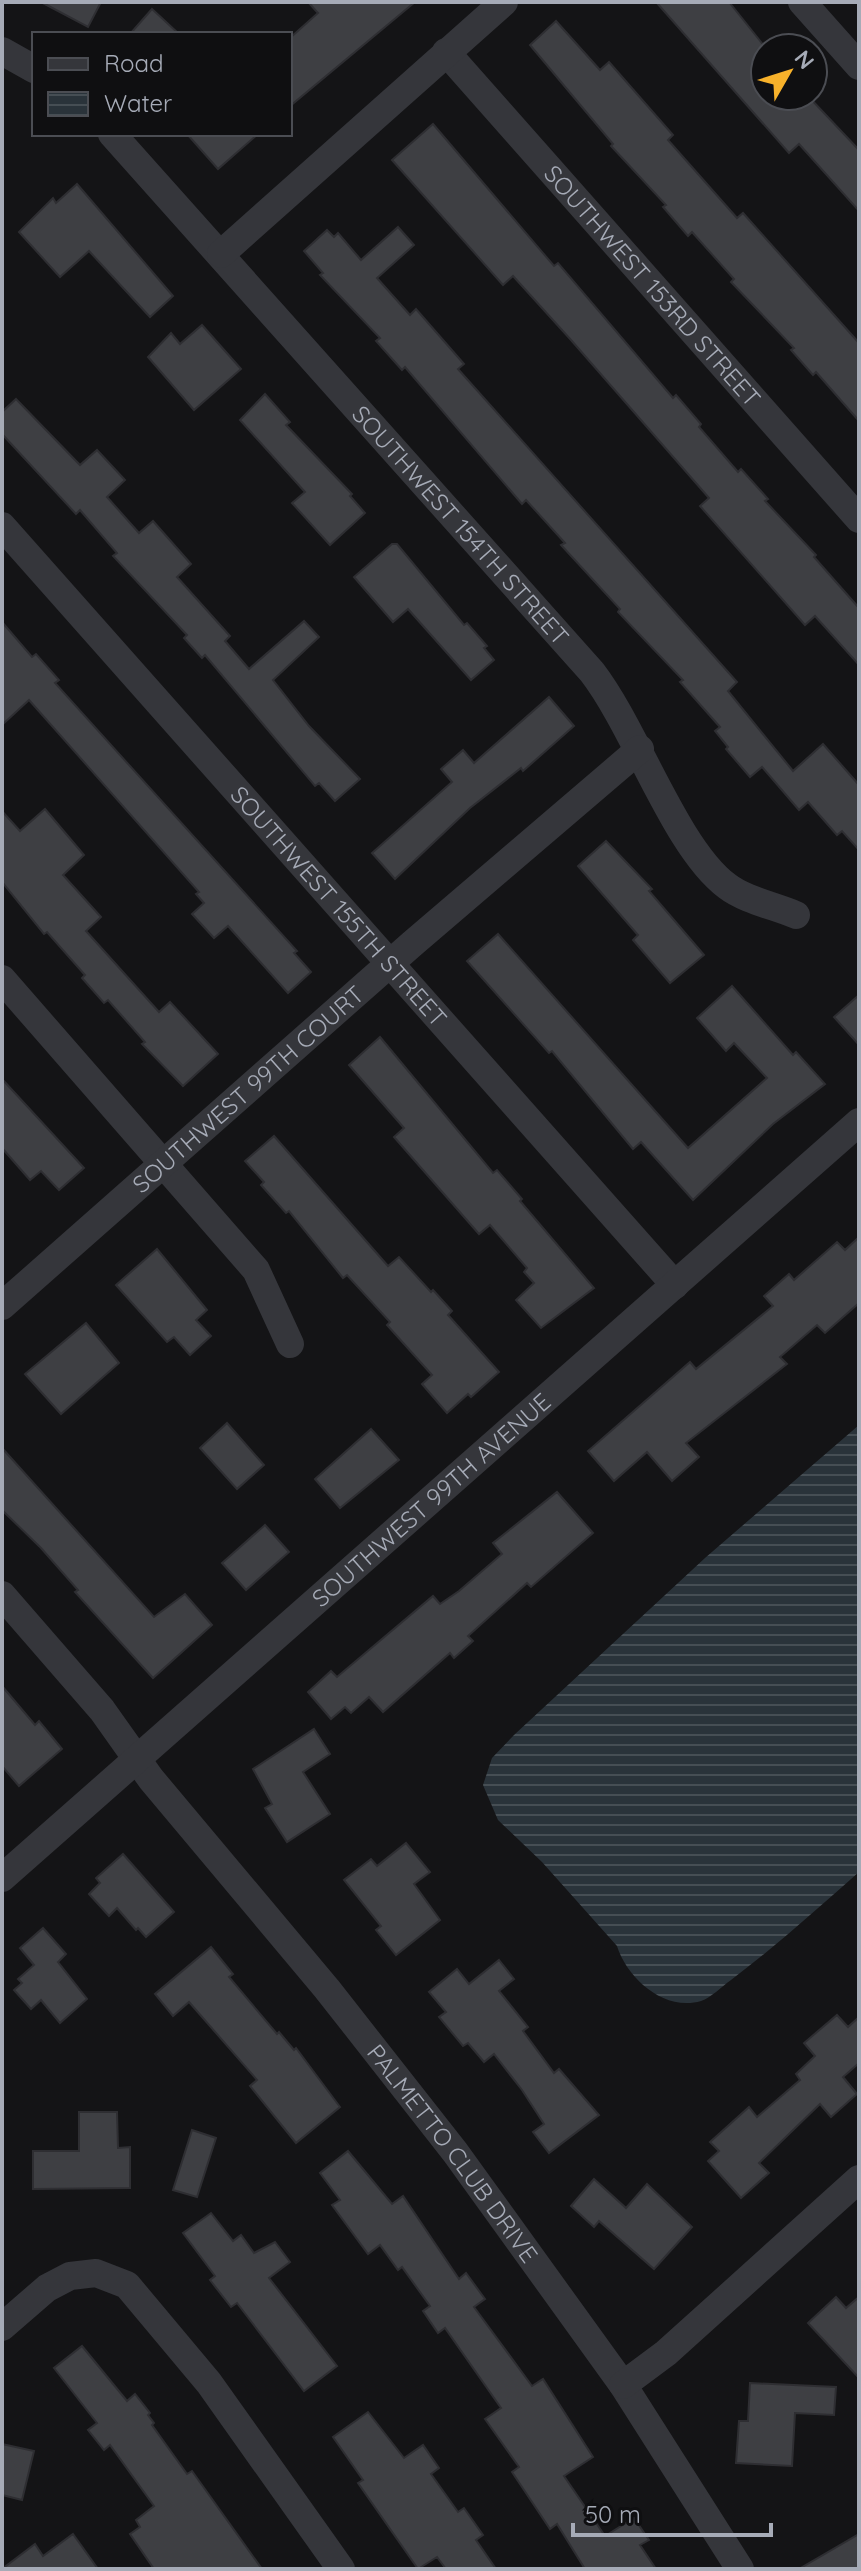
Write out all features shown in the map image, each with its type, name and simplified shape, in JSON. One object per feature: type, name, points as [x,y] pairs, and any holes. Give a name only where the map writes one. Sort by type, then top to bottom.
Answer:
[{"type":"street","points":[[221,254],[504,2]]},
{"type":"street","points":[[802,2],[859,66]]},
{"type":"street","points":[[2,51],[32,68]]},
{"type":"street","name":"SOUTHWEST 153RD STREET","points":[[446,52],[859,519]]},
{"type":"street","name":"SOUTHWEST 154TH STREET","points":[[114,136],[592,672],[618,709],[679,823],[715,874],[728,887],[796,915]]},
{"type":"street","name":"SOUTHWEST 155TH STREET","points":[[2,526],[675,1285]]},
{"type":"street","name":"SOUTHWEST 99TH COURT","points":[[2,1306],[390,964],[640,749]]},
{"type":"street","points":[[2,979],[256,1270],[290,1344]]},
{"type":"street","name":"SOUTHWEST 99TH AVENUE","points":[[2,1878],[859,1122]]},
{"type":"street","name":"PALMETTO CLUB DRIVE","points":[[2,1595],[102,1710],[137,1758],[383,2058],[528,2250],[623,2385],[740,2569]]},
{"type":"street","points":[[623,2385],[666,2353],[859,2179]]},
{"type":"street","points":[[2,2327],[55,2282],[86,2273],[118,2280],[147,2304],[242,2429],[341,2569]]},
{"type":"water","points":[[859,1425],[859,1872],[713,1995],[701,2001],[674,2002],[649,1990],[629,1970],[617,1946],[542,1862],[498,1820],[483,1785],[492,1758],[514,1735],[705,1558]]},
{"type":"building","points":[[41,2],[101,2],[88,27]]},
{"type":"building","points":[[308,2],[415,2],[292,104],[292,36],[318,13]]},
{"type":"building","points":[[656,2],[729,2],[753,32],[749,32],[749,108]]},
{"type":"building","points":[[152,9],[177,32],[132,32]]},
{"type":"building","points":[[556,21],[600,70],[609,62],[673,135],[668,140],[737,218],[743,213],[859,343],[859,421],[816,372],[813,375],[791,350],[794,348],[731,282],[734,279],[692,232],[688,236],[663,207],[666,205],[611,146],[613,144],[530,45]]},
{"type":"building","points":[[753,112],[823,112],[859,150],[859,211],[799,144],[789,153]]},
{"type":"building","points":[[433,124],[554,266],[558,263],[673,398],[676,395],[738,472],[741,469],[768,499],[765,501],[816,555],[814,557],[859,608],[859,665],[815,616],[805,625],[700,506],[709,498],[571,340],[513,276],[503,285],[392,160]]},
{"type":"building","points":[[189,136],[256,136],[218,169]]},
{"type":"building","points":[[77,184],[173,296],[150,317],[89,251],[60,277],[19,232],[53,198],[56,203]]},
{"type":"building","points":[[398,227],[414,245],[377,278],[410,315],[416,309],[464,364],[458,369],[737,682],[728,691],[793,771],[823,744],[859,785],[859,850],[842,831],[837,835],[808,802],[799,810],[762,767],[750,777],[726,749],[728,747],[715,731],[720,727],[680,682],[683,680],[618,612],[620,609],[561,545],[565,543],[526,500],[522,504],[405,367],[402,370],[376,341],[380,338],[320,275],[323,273],[304,251],[327,230],[334,237],[338,233],[361,260]]},
{"type":"building","points":[[202,325],[241,369],[194,410],[148,357],[171,333],[180,344]]},
{"type":"building","points":[[265,394],[290,422],[286,425],[352,494],[350,496],[365,513],[330,545],[292,503],[305,492],[240,420]]},
{"type":"building","points":[[16,399],[80,465],[97,450],[125,480],[107,497],[139,533],[153,521],[191,564],[177,577],[230,636],[225,641],[249,669],[304,621],[319,637],[273,680],[309,726],[360,779],[335,801],[319,783],[315,786],[205,655],[202,658],[184,638],[187,635],[113,556],[117,553],[80,510],[76,514],[2,434],[2,412]]},
{"type":"building","points":[[392,544],[397,544],[464,625],[467,623],[487,646],[484,648],[494,660],[471,680],[408,609],[393,622],[354,577]]},
{"type":"building","points":[[2,622],[32,657],[36,654],[59,680],[55,683],[297,951],[294,953],[311,972],[288,993],[228,926],[214,938],[192,914],[204,903],[196,894],[199,892],[29,700],[2,725]]},
{"type":"building","points":[[549,697],[574,726],[523,771],[521,768],[470,808],[395,879],[372,853],[452,782],[441,769],[463,750],[474,763]]},
{"type":"building","points":[[45,809],[84,855],[63,875],[101,917],[86,931],[159,1012],[170,1002],[218,1054],[183,1086],[142,1044],[145,1042],[108,1000],[104,1003],[82,978],[85,975],[47,932],[44,934],[2,882],[2,811],[20,831]]},
{"type":"building","points":[[606,841],[652,889],[649,891],[704,955],[670,983],[633,940],[638,935],[578,866]]},
{"type":"building","points":[[498,934],[688,1148],[767,1078],[734,1043],[726,1051],[697,1018],[732,986],[793,1055],[796,1052],[825,1084],[773,1124],[693,1200],[641,1142],[633,1149],[552,1051],[549,1053],[467,961]]},
{"type":"building","points":[[859,995],[859,1045],[834,1017]]},
{"type":"building","points":[[380,1037],[493,1173],[497,1170],[522,1199],[520,1201],[594,1288],[541,1328],[516,1300],[534,1283],[524,1272],[527,1268],[490,1225],[479,1234],[394,1137],[404,1128],[349,1065]]},
{"type":"building","points":[[2,1079],[84,1168],[59,1190],[41,1171],[30,1180],[2,1148]]},
{"type":"building","points":[[274,1136],[388,1266],[399,1257],[431,1292],[433,1290],[452,1311],[448,1315],[499,1372],[471,1397],[468,1394],[447,1413],[422,1384],[432,1375],[387,1325],[390,1322],[347,1275],[343,1278],[289,1211],[286,1213],[261,1185],[264,1182],[245,1161]]},
{"type":"building","points":[[859,1237],[859,1303],[825,1333],[817,1325],[780,1357],[787,1364],[686,1443],[699,1457],[672,1481],[647,1452],[614,1481],[588,1451],[690,1362],[696,1369],[773,1306],[764,1296],[789,1274],[794,1280],[837,1242],[845,1250]]},
{"type":"building","points":[[157,1249],[207,1310],[196,1320],[211,1336],[190,1355],[174,1337],[167,1342],[116,1285]]},
{"type":"building","points":[[86,1323],[119,1363],[61,1414],[25,1374]]},
{"type":"building","points":[[227,1423],[264,1465],[237,1489],[200,1448]]},
{"type":"building","points":[[371,1429],[399,1460],[340,1508],[315,1479]]},
{"type":"building","points":[[2,1448],[154,1617],[185,1594],[212,1625],[153,1678],[75,1592],[78,1590],[41,1548],[2,1510]]},
{"type":"building","points":[[557,1492],[593,1533],[531,1587],[527,1583],[468,1636],[473,1641],[454,1658],[450,1653],[383,1712],[369,1697],[351,1713],[345,1707],[331,1719],[308,1692],[331,1671],[337,1677],[433,1596],[440,1604],[459,1591],[502,1554],[493,1543]]},
{"type":"building","points":[[265,1525],[289,1552],[246,1590],[222,1563]]},
{"type":"building","points":[[2,1686],[35,1725],[39,1721],[62,1749],[19,1786],[2,1766]]},
{"type":"building","points":[[314,1729],[330,1754],[303,1772],[330,1814],[287,1842],[265,1808],[272,1804],[253,1769]]},
{"type":"building","points":[[406,1843],[430,1872],[414,1884],[440,1920],[396,1955],[376,1930],[381,1926],[344,1880],[371,1859],[377,1866]]},
{"type":"building","points":[[123,1854],[174,1912],[146,1937],[117,1908],[109,1916],[89,1894],[100,1883],[96,1878]]},
{"type":"building","points":[[43,1928],[66,1954],[58,1962],[87,1999],[60,2023],[41,2000],[31,2009],[14,1990],[22,1983],[18,1979],[34,1965],[20,1948]]},
{"type":"building","points":[[211,1947],[233,1974],[229,1977],[277,2034],[279,2032],[294,2050],[296,2048],[340,2107],[296,2143],[250,2086],[257,2080],[189,2002],[173,2016],[155,1994]]},
{"type":"building","points":[[499,1960],[514,1979],[499,1991],[528,2027],[523,2031],[554,2073],[559,2069],[599,2115],[549,2153],[533,2132],[544,2124],[522,2090],[494,2054],[484,2062],[468,2043],[463,2046],[439,2017],[446,2012],[429,1992],[457,1969],[469,1984]]},
{"type":"building","points":[[837,2015],[848,2027],[859,2017],[859,2063],[843,2077],[857,2094],[831,2117],[820,2104],[759,2163],[769,2173],[741,2198],[708,2161],[719,2151],[710,2142],[749,2107],[757,2117],[800,2080],[796,2074],[815,2056],[804,2043]]},
{"type":"building","points":[[79,2112],[117,2112],[118,2148],[130,2147],[130,2188],[33,2189],[33,2151],[79,2151]]},
{"type":"building","points":[[192,2130],[216,2138],[197,2197],[173,2190]]},
{"type":"building","points":[[348,2151],[392,2204],[403,2196],[459,2279],[466,2273],[485,2299],[474,2307],[532,2386],[543,2379],[593,2457],[564,2476],[605,2536],[634,2518],[649,2540],[640,2545],[656,2569],[585,2569],[557,2524],[550,2529],[512,2472],[519,2467],[485,2419],[501,2408],[445,2328],[438,2333],[423,2311],[430,2306],[402,2267],[398,2270],[380,2245],[368,2254],[332,2205],[340,2200],[320,2173]]},
{"type":"building","points":[[594,2179],[626,2208],[647,2184],[692,2227],[654,2269],[599,2221],[594,2227],[571,2206]]},
{"type":"building","points":[[211,2213],[233,2241],[241,2235],[254,2253],[275,2242],[290,2262],[269,2278],[337,2366],[304,2391],[237,2303],[231,2307],[210,2280],[215,2276],[183,2233]]},
{"type":"building","points":[[836,2297],[846,2308],[859,2297],[859,2378],[808,2323]]},
{"type":"building","points":[[82,2346],[127,2401],[135,2394],[150,2413],[152,2425],[187,2474],[192,2471],[262,2569],[154,2569],[130,2534],[140,2527],[136,2520],[154,2506],[110,2445],[104,2450],[88,2430],[97,2423],[54,2368]]},
{"type":"building","points":[[750,2383],[836,2387],[834,2415],[795,2413],[792,2466],[736,2463],[739,2421],[748,2421]]},
{"type":"building","points":[[368,2412],[404,2458],[423,2445],[439,2468],[431,2474],[458,2512],[464,2508],[483,2535],[476,2540],[496,2569],[446,2569],[437,2557],[418,2569],[358,2483],[363,2480],[333,2437]]},
{"type":"building","points":[[2,2444],[34,2451],[22,2500],[2,2495]]},
{"type":"building","points":[[73,2534],[98,2569],[2,2569],[35,2544],[43,2556]]},
{"type":"building","points":[[859,2534],[859,2569],[799,2569]]}]
